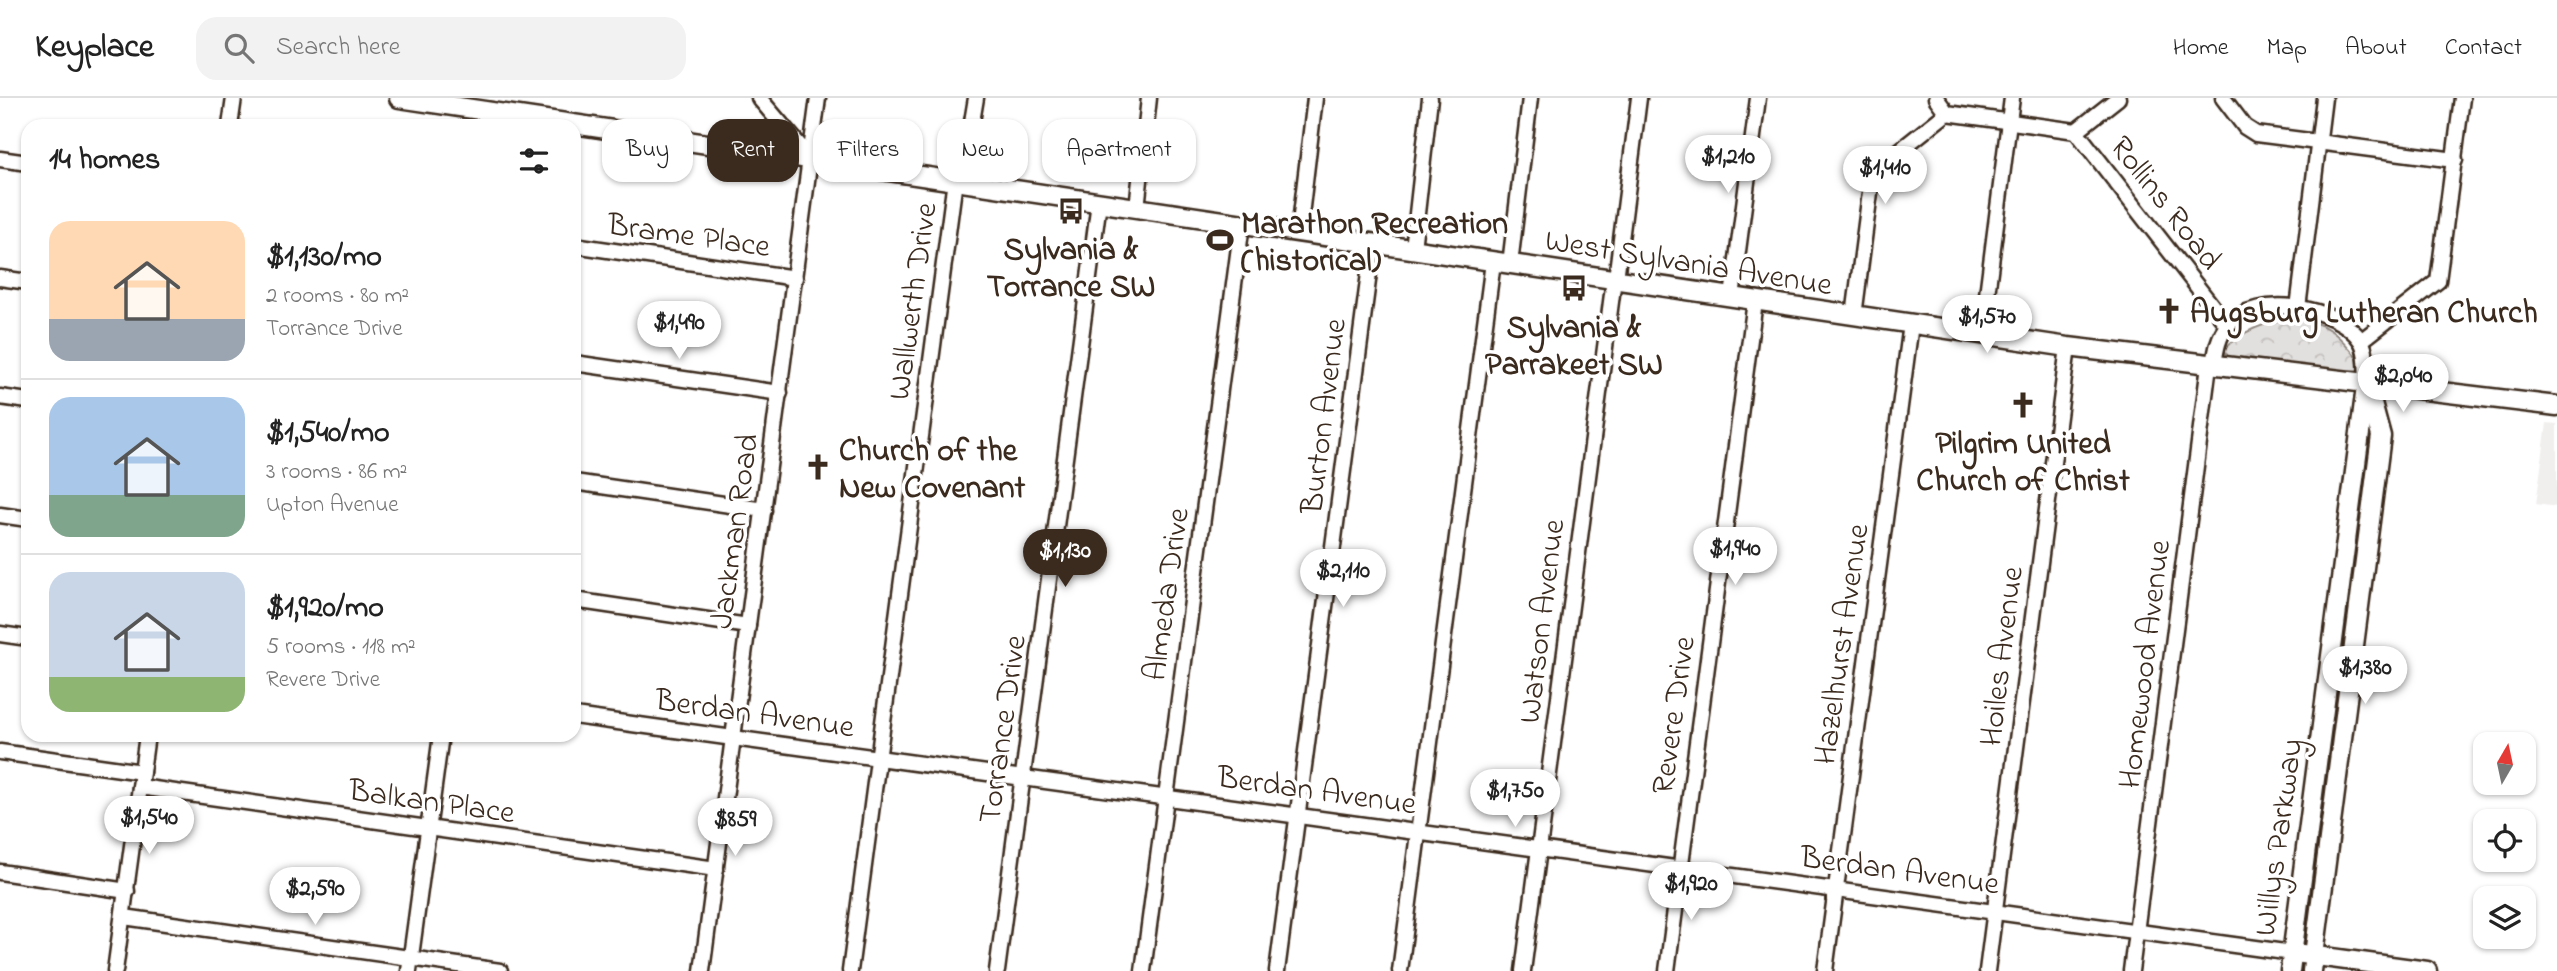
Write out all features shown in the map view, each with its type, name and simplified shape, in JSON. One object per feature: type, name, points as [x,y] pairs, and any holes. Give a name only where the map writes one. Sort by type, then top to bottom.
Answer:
[{"type":"main road","name":"West Sylvania Avenue","points":[[399,98],[512,119]]},
{"type":"main road","name":"West Sylvania Avenue","points":[[581,129],[937,178]]},
{"type":"main road","name":"West Sylvania Avenue","points":[[965,182],[2068,347],[2557,406]]},
{"type":"main road","name":"Willys Parkway","points":[[2313,963],[2381,436],[2367,384]]},
{"type":"main road","name":"Willys Parkway","points":[[2290,971],[2367,384]]},
{"type":"main road","points":[[2381,436],[2388,386]]},
{"type":"main road","points":[[2330,664],[2351,667]]},
{"type":"main road","points":[[2298,904],[2320,906]]},
{"type":"main road","name":"Berdan Avenue","points":[[2292,953],[2313,963],[2427,971]]},
{"type":"street","points":[[231,119],[234,98]]},
{"type":"street","points":[[759,98],[811,159]]},
{"type":"street","name":"Jackman Road","points":[[702,971],[818,98]]},
{"type":"street","name":"Wallwerth Drive","points":[[971,119],[976,98]]},
{"type":"street","points":[[1137,208],[1149,98]]},
{"type":"street","points":[[1299,232],[1315,98]]},
{"type":"street","points":[[1413,249],[1430,98]]},
{"type":"street","points":[[1400,971],[1502,263],[1530,98]]},
{"type":"street","name":"Watson Avenue","points":[[1522,971],[1639,98]]},
{"type":"street","points":[[1732,297],[1758,98]]},
{"type":"street","points":[[1854,316],[1872,177],[1879,167],[1947,113],[1936,98]]},
{"type":"street","points":[[1982,334],[2012,98]]},
{"type":"street","points":[[2076,131],[2118,98]]},
{"type":"street","points":[[2223,98],[2252,133],[2455,160]]},
{"type":"street","points":[[2298,308],[2324,98]]},
{"type":"street","points":[[2361,341],[2438,281],[2462,98]]},
{"type":"street","name":"Rollins Road","points":[[1947,113],[2076,131],[2227,325]]},
{"type":"street","points":[[0,159],[21,162]]},
{"type":"street","name":"Wallwerth Drive","points":[[850,971],[958,182]]},
{"type":"street","name":"Torrance Drive","points":[[997,971],[1099,202]]},
{"type":"street","name":"Almeda Drive","points":[[1143,971],[1242,224]]},
{"type":"street","name":"Burton Avenue","points":[[1278,971],[1373,243]]},
{"type":"street","name":"Brame Place","points":[[581,246],[795,278]]},
{"type":"street","points":[[0,278],[21,281]]},
{"type":"street","name":"Revere Drive","points":[[1667,971],[1755,300]]},
{"type":"street","points":[[2227,325],[2250,311],[2298,308],[2332,317],[2361,341],[2367,384]]},
{"type":"street","name":"Hazelhurst Avenue","points":[[1825,971],[1911,324]]},
{"type":"street","name":"Homewood Avenue","points":[[2131,971],[2212,365],[2218,340],[2227,325]]},
{"type":"street","name":"Hoiles Avenue","points":[[1987,971],[2068,347]]},
{"type":"street","points":[[581,364],[780,393]]},
{"type":"street","points":[[0,397],[21,400]]},
{"type":"street","points":[[581,483],[764,510]]},
{"type":"street","points":[[0,515],[21,518]]},
{"type":"street","points":[[581,601],[748,626]]},
{"type":"street","points":[[0,634],[21,637]]},
{"type":"street","name":"Berdan Avenue","points":[[581,717],[2292,953]]},
{"type":"street","points":[[115,971],[146,742]]},
{"type":"street","points":[[410,965],[440,742]]},
{"type":"street","name":"Balkan Place","points":[[0,752],[141,780],[428,828],[716,869]]},
{"type":"street","points":[[0,872],[127,891]]},
{"type":"street","points":[[124,916],[410,965],[500,971]]},
{"type":"shaded area","points":[[2547,423],[2557,424],[2557,507],[2536,504]]},
{"type":"green space","points":[[2291,317],[2313,322],[2330,330],[2359,360],[2358,370],[2228,357],[2224,349],[2239,337],[2264,325]]},
{"type":"green space","points":[[2369,405],[2376,428],[2346,660],[2339,660]]},
{"type":"green space","points":[[2337,670],[2343,671],[2313,896],[2310,892],[2315,819]]},
{"type":"place","name":"Sylvania & Torrance SW","points":[[1071,211]]},
{"type":"place","name":"Marathon Recreation (historical)","points":[[1220,240]]},
{"type":"place","name":"Sylvania & Parrakeet SW","points":[[1574,288]]},
{"type":"place","name":"Augsburg Lutheran Church","points":[[2169,311]]},
{"type":"place","name":"Pilgrim United Church of Christ","points":[[2023,405]]},
{"type":"place","name":"Church of the New Covenant","points":[[818,467]]}]
